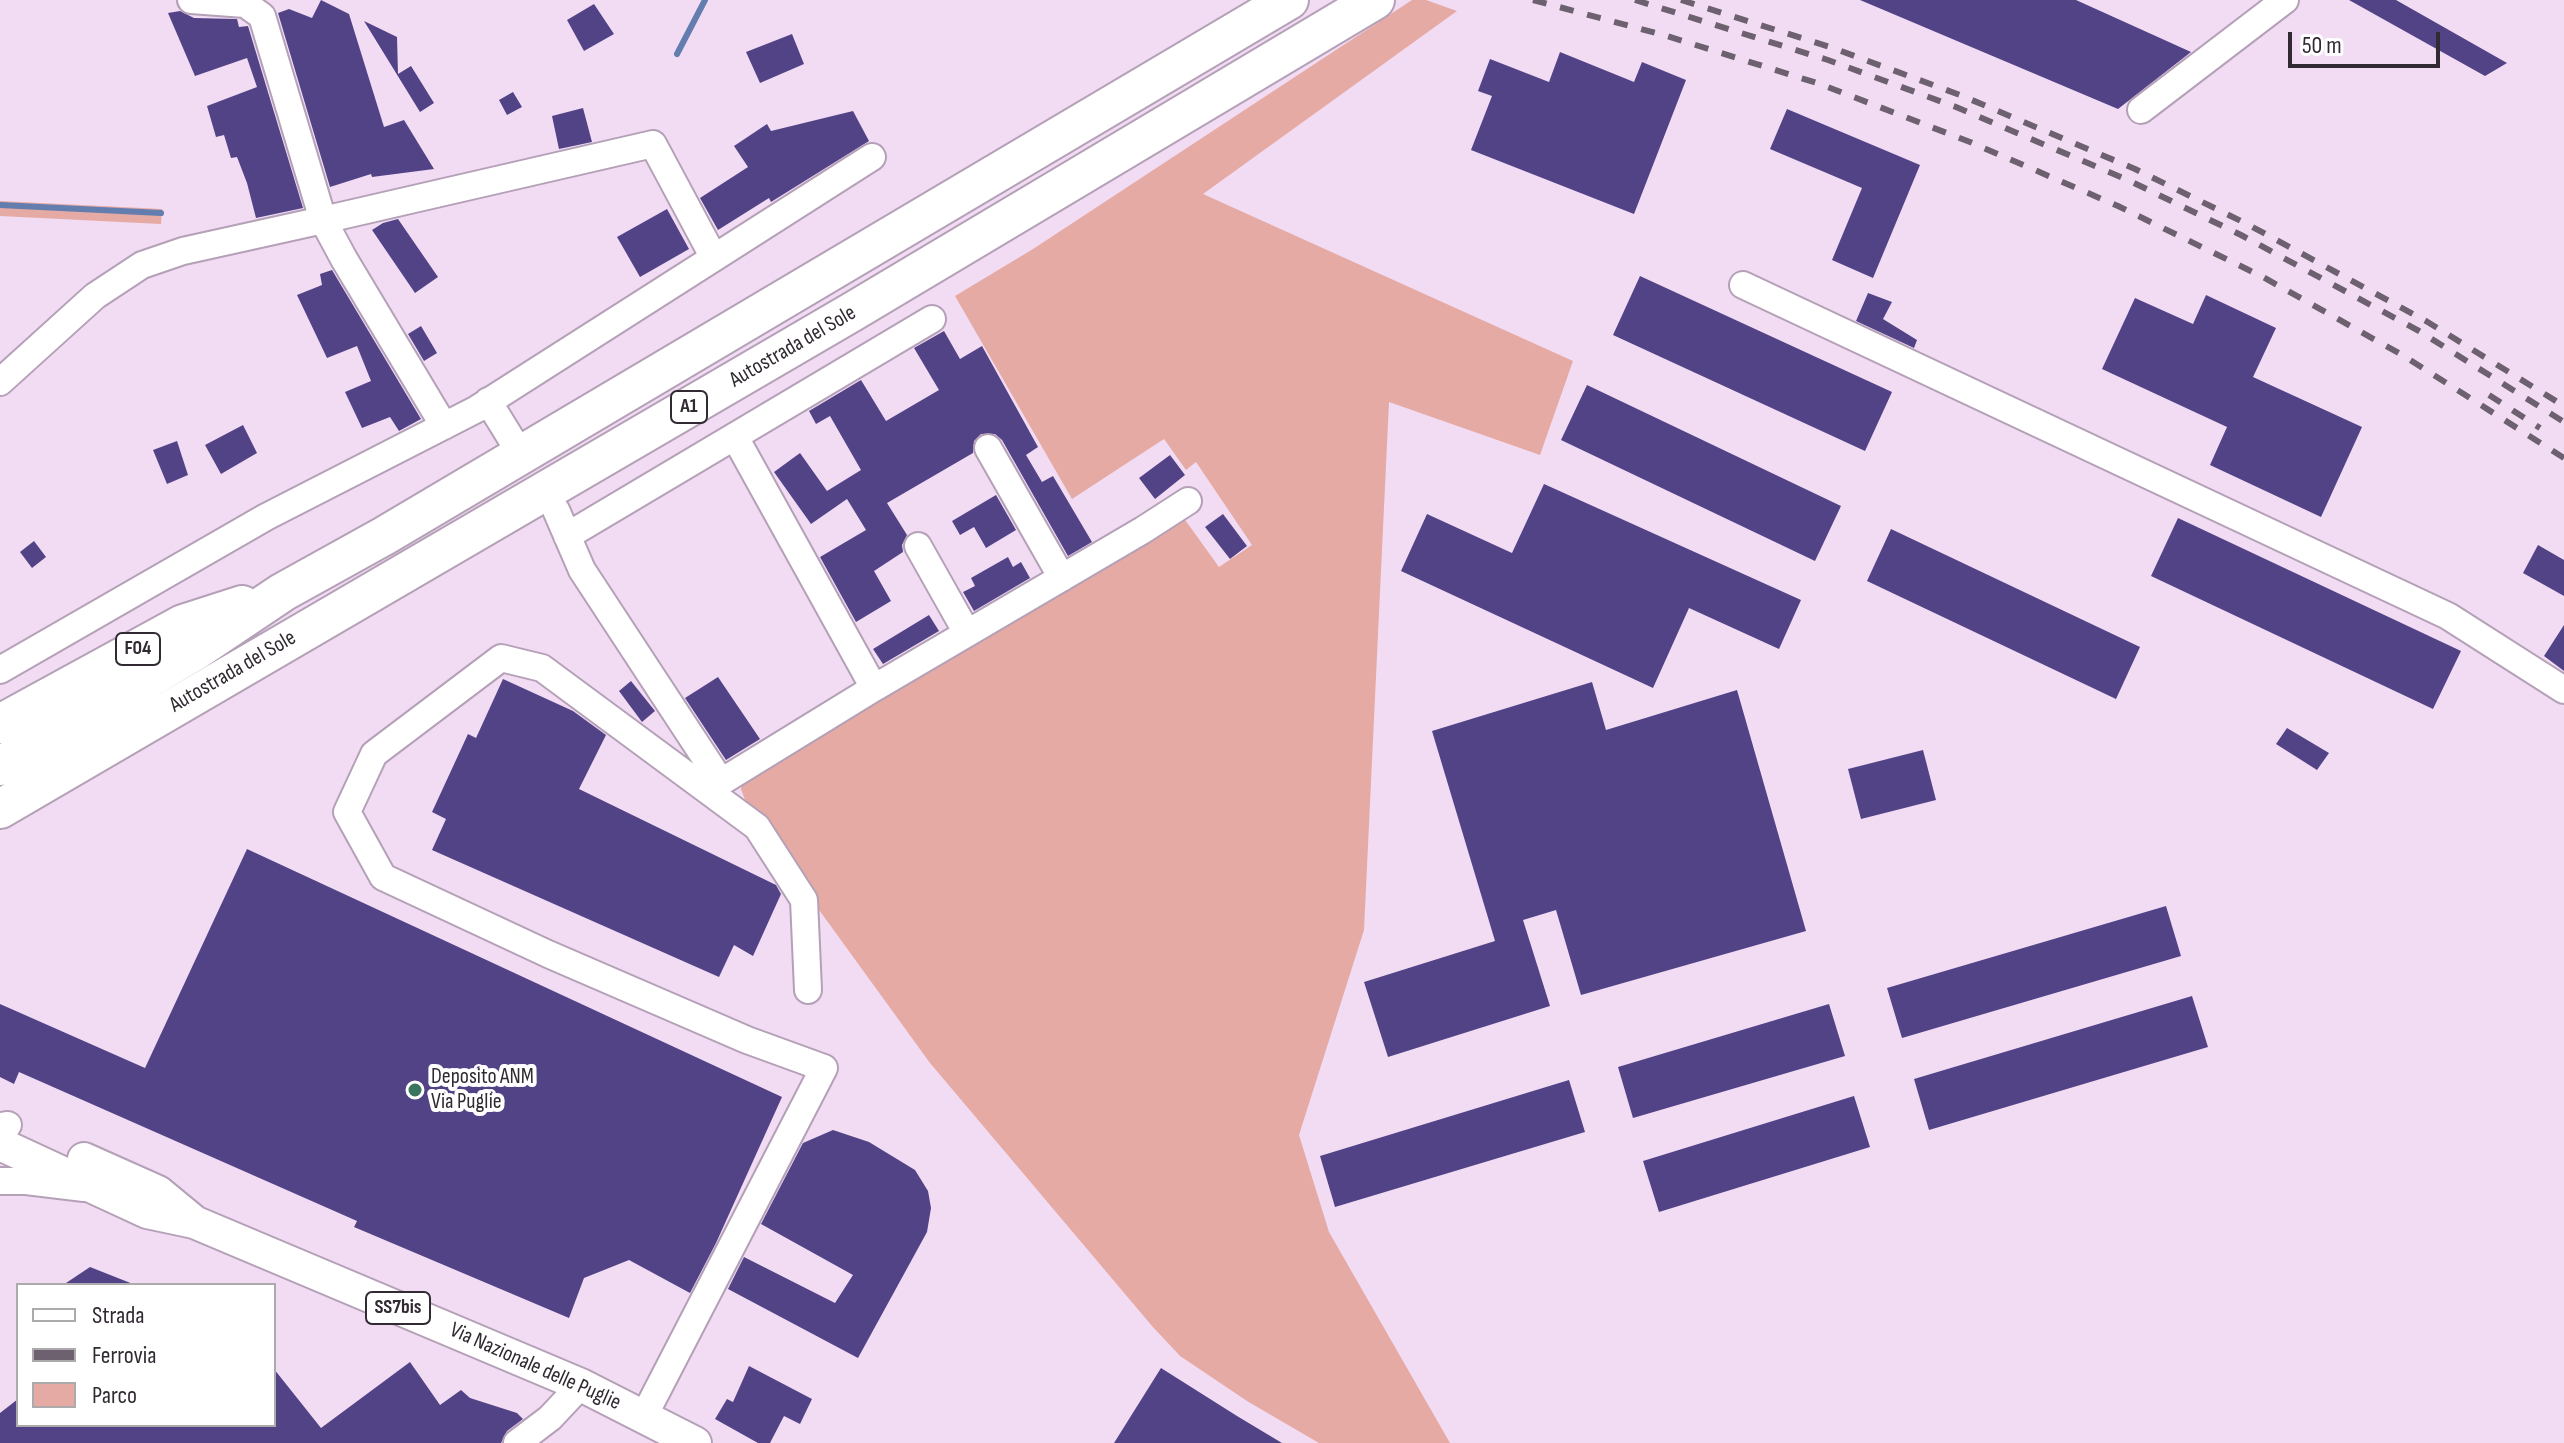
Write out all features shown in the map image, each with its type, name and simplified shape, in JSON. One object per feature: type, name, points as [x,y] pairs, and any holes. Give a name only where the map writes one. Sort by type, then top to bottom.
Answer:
[{"type":"highway","name":"Autostrada del Sole","points":[[0,766],[195,651],[283,592],[422,514],[1289,0]]},
{"type":"highway","name":"Autostrada del Sole","points":[[0,809],[852,312],[1375,0]]},
{"type":"highway","name":"F04","points":[[0,724],[183,624],[283,592]]},
{"type":"main road","name":"Via Nazionale delle Puglie","points":[[2,1129],[101,1191],[147,1212],[194,1222],[581,1385],[695,1443]]},
{"type":"main road","name":"Via Nazionale delle Puglie","points":[[2,1129],[158,1192],[194,1222]]},
{"type":"street","points":[[191,0],[245,4],[262,16],[323,220],[444,426]]},
{"type":"street","points":[[2141,110],[2285,0]]},
{"type":"street","points":[[0,382],[95,296],[142,265],[183,251],[653,144],[714,258]]},
{"type":"street","points":[[0,670],[266,517],[488,401],[872,157]]},
{"type":"street","points":[[1743,285],[2448,616],[2564,690]]},
{"type":"street","points":[[567,536],[932,319]]},
{"type":"street","points":[[488,401],[512,440]]},
{"type":"street","points":[[735,437],[874,688]]},
{"type":"street","points":[[988,448],[1062,578]]},
{"type":"street","points":[[556,510],[582,570],[721,782],[1188,501]]},
{"type":"street","points":[[918,546],[967,633]]},
{"type":"street","points":[[644,1416],[824,1068],[747,1040],[562,960],[383,877],[347,812],[374,754],[462,686],[501,658],[542,668],[757,827],[804,900],[808,990]]},
{"type":"street","points":[[0,1181],[26,1181],[101,1191]]},
{"type":"street","points":[[517,1443],[550,1418],[581,1385]]},
{"type":"green space","points":[[1412,0],[1426,0],[1457,11],[1203,194],[1573,361],[1540,455],[1389,402],[1364,930],[1299,1135],[1329,1232],[1450,1443],[1319,1443],[1247,1401],[1180,1356],[1152,1326],[930,1063],[751,816],[741,789],[742,782],[1183,517],[1219,567],[1252,545],[1196,462],[1186,470],[1164,439],[1072,499],[955,296],[1033,249]]},
{"type":"green space","points":[[0,201],[162,209],[161,224],[0,216]]},
{"type":"building","points":[[321,0],[349,14],[384,127],[404,120],[434,169],[372,177],[371,174],[330,187],[278,13],[289,9],[312,18]]},
{"type":"building","points":[[1860,0],[2076,0],[2191,52],[2118,109]]},
{"type":"building","points":[[2349,0],[2396,0],[2507,63],[2485,76]]},
{"type":"building","points":[[594,4],[614,34],[584,51],[567,20]]},
{"type":"building","points":[[180,11],[194,18],[237,19],[239,27],[248,26],[303,208],[256,218],[237,157],[231,158],[224,135],[216,137],[207,106],[257,87],[247,58],[195,76],[168,13]]},
{"type":"building","points":[[364,21],[397,37],[398,74],[411,66],[434,103],[420,112]]},
{"type":"building","points":[[792,34],[804,64],[760,83],[746,52]]},
{"type":"building","points":[[1560,52],[1634,82],[1642,62],[1686,80],[1634,214],[1471,150],[1492,96],[1478,91],[1490,59],[1549,82]]},
{"type":"building","points":[[513,92],[522,107],[507,115],[499,100]]},
{"type":"building","points":[[583,108],[592,142],[559,149],[552,116]]},
{"type":"building","points":[[1787,109],[1920,165],[1873,278],[1832,260],[1862,188],[1770,149]]},
{"type":"building","points":[[853,111],[869,141],[771,202],[769,198],[718,230],[700,198],[748,167],[734,146],[767,124],[771,131]]},
{"type":"building","points":[[667,209],[689,249],[640,277],[617,237]]},
{"type":"building","points":[[398,219],[438,277],[415,293],[372,230]]},
{"type":"building","points":[[332,270],[421,419],[399,431],[390,417],[362,428],[345,392],[371,381],[357,346],[327,358],[297,295],[322,285],[320,274]]},
{"type":"building","points":[[1640,276],[1892,392],[1865,451],[1613,335]]},
{"type":"building","points":[[1868,293],[1892,302],[1883,319],[1917,340],[1914,348],[1856,321]]},
{"type":"building","points":[[2206,295],[2276,328],[2253,377],[2362,427],[2321,517],[2210,465],[2227,427],[2102,369],[2135,298],[2193,324]]},
{"type":"building","points":[[421,326],[437,353],[424,361],[408,334]]},
{"type":"building","points":[[944,331],[960,359],[982,346],[1038,447],[1026,455],[1042,482],[1053,476],[1092,542],[1068,556],[1002,440],[995,434],[981,434],[974,441],[973,453],[887,503],[907,535],[902,545],[903,552],[874,571],[891,601],[856,622],[820,557],[866,530],[847,499],[811,524],[774,472],[800,453],[827,491],[861,470],[830,416],[816,424],[809,411],[861,380],[886,421],[939,390],[914,348]]},
{"type":"building","points":[[1587,385],[1841,506],[1815,561],[1561,440]]},
{"type":"building","points":[[243,425],[257,453],[221,474],[205,445]]},
{"type":"building","points":[[177,441],[188,475],[167,484],[153,450]]},
{"type":"building","points":[[1170,455],[1185,475],[1155,499],[1139,478]]},
{"type":"building","points":[[1544,484],[1801,600],[1779,649],[1689,608],[1653,688],[1401,571],[1427,514],[1512,553]]},
{"type":"building","points":[[996,495],[1016,530],[986,548],[974,527],[960,535],[952,521]]},
{"type":"building","points":[[1223,514],[1247,546],[1230,559],[1205,527]]},
{"type":"building","points":[[2178,518],[2461,651],[2433,709],[2151,576]]},
{"type":"building","points":[[1891,529],[2140,647],[2116,699],[1867,581]]},
{"type":"building","points":[[34,541],[46,557],[32,568],[20,552]]},
{"type":"building","points":[[2538,545],[2564,560],[2564,596],[2523,573]]},
{"type":"building","points":[[1008,557],[1013,567],[1021,562],[1030,578],[974,611],[963,592],[975,586],[971,578]]},
{"type":"building","points":[[929,615],[939,631],[883,664],[873,649]]},
{"type":"building","points":[[2564,625],[2564,671],[2544,656]]},
{"type":"building","points":[[718,677],[760,739],[726,760],[685,698]]},
{"type":"building","points":[[503,679],[573,711],[606,735],[579,789],[776,885],[781,894],[753,956],[734,945],[719,977],[432,850],[446,819],[432,812],[468,734],[476,738]]},
{"type":"building","points":[[631,681],[655,711],[642,722],[619,691]]},
{"type":"building","points":[[1592,682],[1606,730],[1737,690],[1806,931],[1581,995],[1556,910],[1523,920],[1550,1006],[1388,1057],[1364,982],[1495,941],[1432,731]]},
{"type":"building","points":[[2287,728],[2329,753],[2317,770],[2276,744]]},
{"type":"building","points":[[1923,750],[1936,800],[1861,819],[1848,769]]},
{"type":"building","name":"Deposito ANM Via Puglie","points":[[247,849],[782,1097],[690,1293],[629,1260],[584,1278],[569,1318],[354,1227],[357,1221],[19,1072],[14,1084],[0,1077],[0,1004],[145,1068]]},
{"type":"building","points":[[2166,906],[2181,956],[1902,1038],[1887,988]]},
{"type":"building","points":[[2192,996],[2208,1047],[1929,1130],[1914,1079]]},
{"type":"building","points":[[1829,1004],[1845,1056],[1633,1118],[1618,1067]]},
{"type":"building","points":[[1569,1080],[1585,1132],[1335,1207],[1320,1156]]},
{"type":"building","points":[[1854,1096],[1870,1147],[1659,1212],[1643,1161]]},
{"type":"building","points":[[833,1130],[869,1142],[915,1170],[928,1191],[931,1208],[927,1232],[858,1358],[728,1289],[744,1257],[835,1303],[853,1275],[761,1224],[803,1143]]},
{"type":"building","points":[[90,1267],[130,1283],[66,1283]]},
{"type":"building","points":[[410,1362],[440,1405],[461,1390],[470,1398],[517,1413],[523,1419],[507,1431],[501,1443],[0,1443],[0,1413],[16,1401],[16,1427],[276,1427],[276,1372],[321,1428]]},
{"type":"building","points":[[749,1366],[812,1399],[800,1424],[784,1416],[770,1443],[758,1443],[715,1419],[727,1399],[733,1402]]},
{"type":"building","points":[[1161,1368],[1237,1416],[1282,1443],[1114,1443]]},
{"type":"waterway","points":[[677,54],[705,0]]},
{"type":"waterway","points":[[0,205],[161,213]]},
{"type":"railway","points":[[1533,0],[1667,36],[1820,84],[1970,142],[2118,206],[2263,277],[2404,356],[2564,458]]},
{"type":"railway","points":[[1635,0],[1828,60],[1956,107],[2130,181],[2241,235],[2419,331],[2564,422]]},
{"type":"railway","points":[[1681,0],[1833,48],[1960,95],[2135,169],[2247,224],[2426,321],[2564,406]]},
{"type":"railway","points":[[2489,395],[2540,428]]},
{"type":"place","name":"Deposito ANM Via Puglie","points":[[415,1090]]}]
